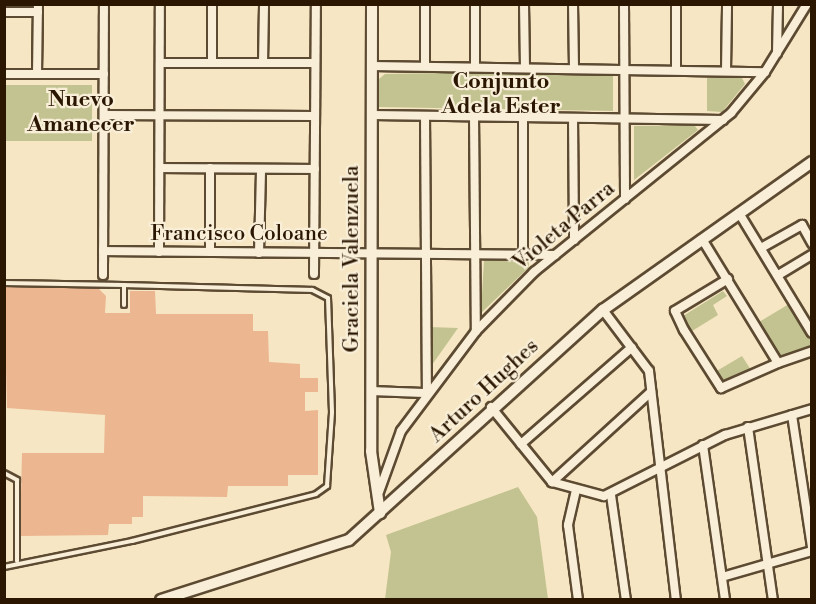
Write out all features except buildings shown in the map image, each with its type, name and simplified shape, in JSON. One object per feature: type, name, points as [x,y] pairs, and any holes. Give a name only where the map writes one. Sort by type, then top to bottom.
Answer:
[{"type":"street","points":[[103,275],[104,4]]},
{"type":"street","points":[[159,252],[160,4]]},
{"type":"street","points":[[212,4],[212,63]]},
{"type":"street","points":[[263,63],[264,4]]},
{"type":"street","points":[[314,274],[316,4]]},
{"type":"street","name":"Graciela Valenzuela","points":[[372,4],[371,391],[377,500],[380,513]]},
{"type":"street","points":[[425,4],[425,66]]},
{"type":"street","points":[[475,4],[475,67]]},
{"type":"street","points":[[524,4],[525,68]]},
{"type":"street","points":[[573,4],[574,68]]},
{"type":"street","points":[[624,4],[625,199]]},
{"type":"street","points":[[676,4],[676,70]]},
{"type":"street","points":[[726,71],[727,4]]},
{"type":"street","points":[[777,54],[778,4]]},
{"type":"street","name":"Violeta Parra","points":[[377,500],[395,441],[425,394],[476,331],[555,255],[723,120],[765,72],[807,4]]},
{"type":"street","points":[[4,12],[38,8],[37,74]]},
{"type":"street","points":[[160,63],[315,63]]},
{"type":"street","points":[[372,66],[765,72]]},
{"type":"street","points":[[4,74],[104,74]]},
{"type":"street","points":[[104,115],[315,116]]},
{"type":"street","points":[[372,115],[723,120]]},
{"type":"street","points":[[371,391],[425,394],[425,116]]},
{"type":"street","points":[[474,116],[476,331]]},
{"type":"street","points":[[523,255],[524,117]]},
{"type":"street","points":[[573,118],[574,240]]},
{"type":"street","name":"Arturo Hughes","points":[[161,600],[336,548],[409,491],[491,407],[603,310],[812,162]]},
{"type":"street","points":[[160,168],[315,169]]},
{"type":"street","points":[[210,168],[210,252]]},
{"type":"street","points":[[259,253],[261,168]]},
{"type":"street","points":[[739,213],[780,274],[812,333]]},
{"type":"street","points":[[762,248],[802,225],[812,243]]},
{"type":"street","points":[[702,239],[778,363]]},
{"type":"street","name":"Francisco Coloane","points":[[103,252],[555,255]]},
{"type":"street","points":[[780,274],[812,255]]},
{"type":"street","points":[[728,279],[675,311],[684,330],[721,388],[812,351]]},
{"type":"street","points":[[603,310],[649,371],[658,468],[676,600]]},
{"type":"street","points":[[521,444],[632,347]]},
{"type":"street","points":[[552,482],[651,392]]},
{"type":"street","points":[[491,407],[552,482],[576,490],[611,495],[703,445],[748,427],[812,409]]},
{"type":"street","points":[[722,577],[812,549],[792,415]]},
{"type":"street","points":[[748,427],[773,600]]},
{"type":"street","points":[[703,445],[725,600]]},
{"type":"street","points":[[576,490],[568,525],[578,600]]},
{"type":"street","points":[[611,495],[626,600]]},
{"type":"lane","points":[[4,283],[312,290],[328,298],[330,479],[323,490],[305,497],[132,541],[17,561],[4,567]]},
{"type":"lane","points":[[124,285],[124,305]]},
{"type":"lane","points":[[4,474],[17,480],[17,561]]},
{"type":"green space","points":[[613,70],[613,111],[379,107],[379,79],[385,74]]},
{"type":"green space","points":[[741,76],[745,84],[722,112],[707,111],[707,78]]},
{"type":"green space","points":[[5,85],[92,85],[92,141],[5,141]]},
{"type":"green space","points":[[694,125],[698,130],[634,180],[634,126]]},
{"type":"green space","points":[[484,260],[529,262],[529,267],[481,313]]},
{"type":"green space","points":[[723,291],[727,296],[713,305],[718,315],[692,331],[683,316]]},
{"type":"green space","points":[[789,304],[811,337],[811,348],[782,359],[759,322]]},
{"type":"green space","points":[[429,327],[458,328],[427,372]]},
{"type":"green space","points":[[742,356],[751,370],[766,362],[774,368],[723,386],[715,372]]},
{"type":"green space","points":[[518,487],[537,517],[548,599],[385,599],[391,552],[386,535]]},
{"type":"district","name":"Conjunto Adela Ester","points":[[501,94]]},
{"type":"district","name":"Nuevo Amanecer","points":[[81,112]]}]
